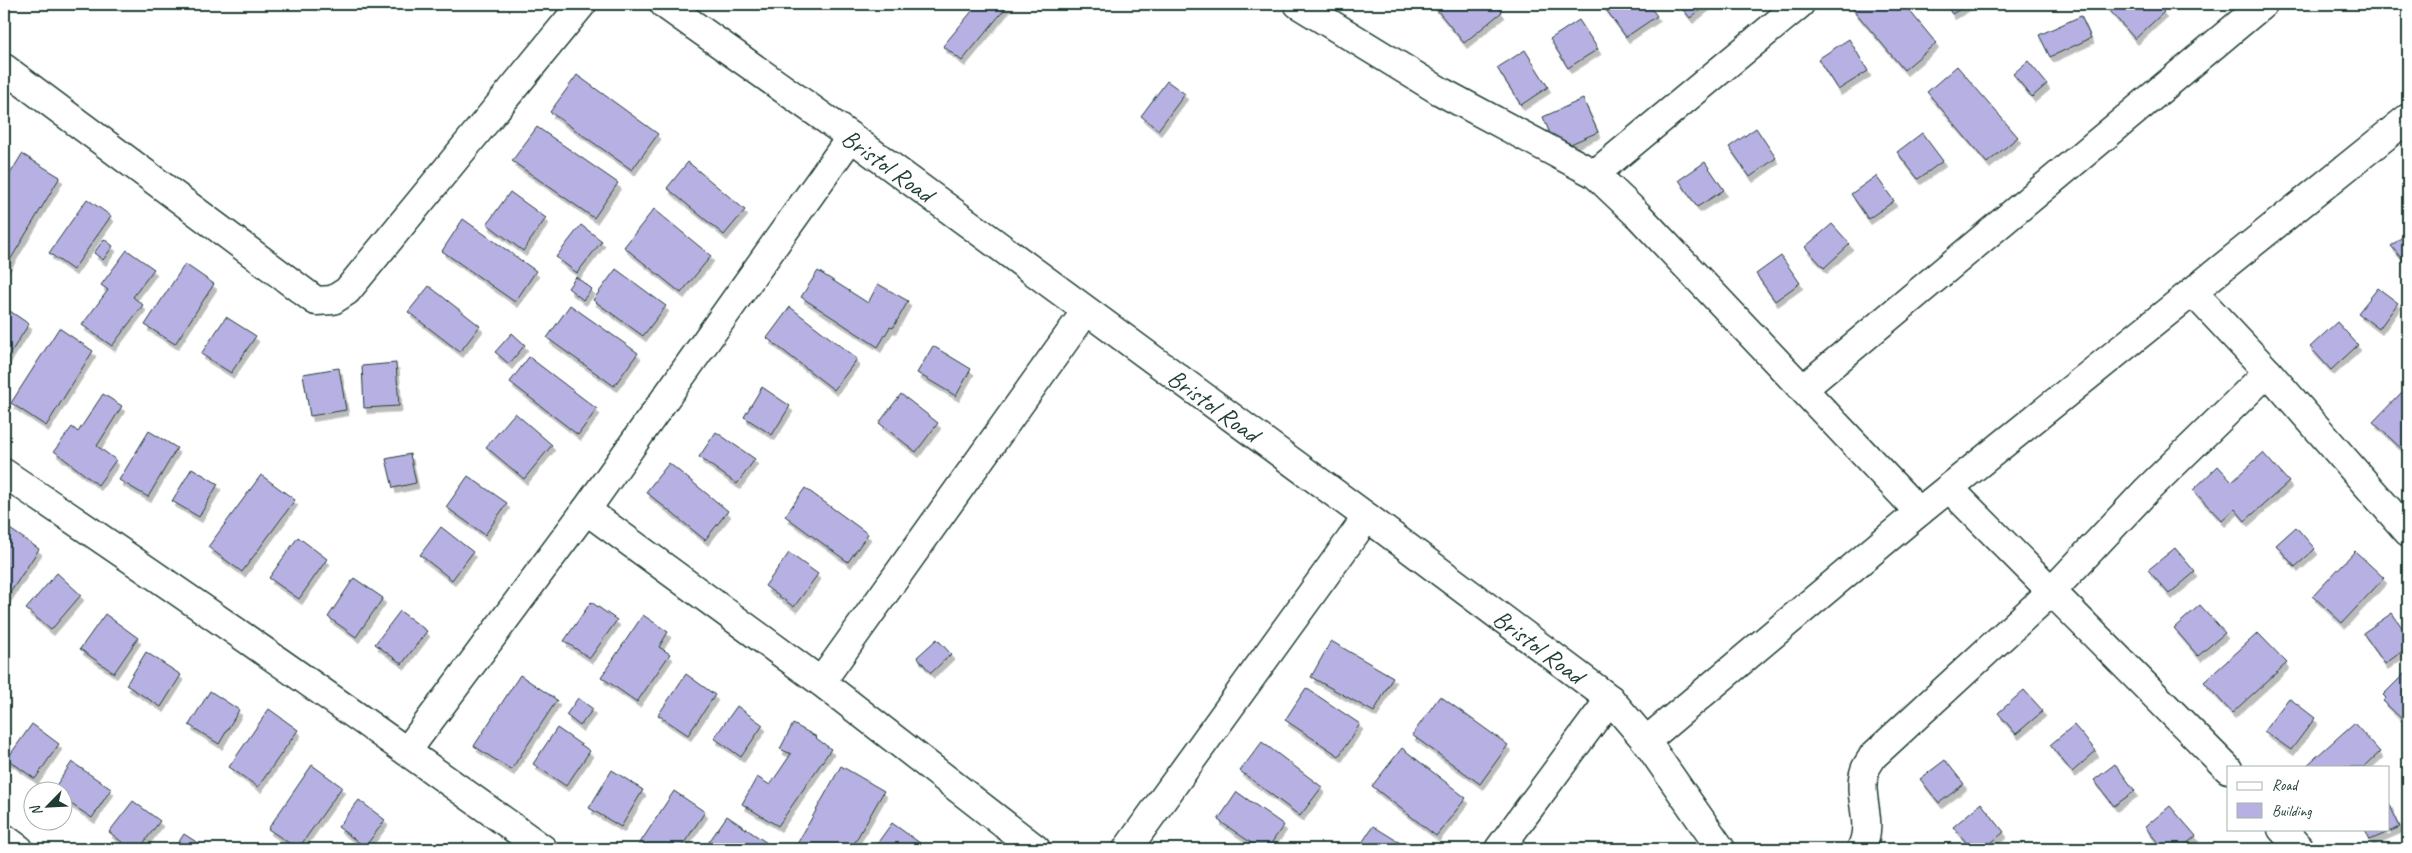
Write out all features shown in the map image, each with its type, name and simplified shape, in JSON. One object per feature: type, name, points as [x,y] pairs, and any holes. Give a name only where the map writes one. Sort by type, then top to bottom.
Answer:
[{"type":"street","points":[[4,68],[316,301],[333,300],[347,290],[582,4]]},
{"type":"street","name":"Bristol Road","points":[[664,4],[851,137],[1367,517],[1610,699],[1646,741],[1721,849]]},
{"type":"street","points":[[1595,174],[1800,4]]},
{"type":"street","points":[[1804,388],[2262,4]]},
{"type":"street","points":[[1306,5],[1440,91],[1595,174],[1639,216],[1804,388],[1919,512]]},
{"type":"street","points":[[1646,741],[1919,512],[2408,118]]},
{"type":"street","points":[[407,751],[586,510],[851,137]]},
{"type":"street","points":[[2193,292],[2268,372],[2408,532]]},
{"type":"street","points":[[821,682],[1086,311]]},
{"type":"street","points":[[1870,844],[1863,781],[1866,769],[1873,756],[2052,592],[2146,491],[2268,372]]},
{"type":"street","points":[[4,474],[134,560],[407,751],[543,849]]},
{"type":"street","points":[[1949,488],[2227,768]]},
{"type":"street","points":[[586,510],[821,682],[1036,849]]},
{"type":"street","points":[[1127,849],[1367,517]]},
{"type":"street","points":[[1499,849],[1610,699]]},
{"type":"street","points":[[2283,830],[2300,849]]},
{"type":"street","points":[[4,838],[19,849]]},
{"type":"building","points":[[978,4],[1009,4],[962,61],[943,46]]},
{"type":"building","points":[[1432,4],[1495,4],[1502,12],[1464,43]]},
{"type":"building","points":[[1602,4],[1648,4],[1657,16],[1626,37]]},
{"type":"building","points":[[1679,4],[1708,4],[1690,18]]},
{"type":"building","points":[[1854,4],[1904,4],[1936,43],[1904,70],[1851,7]]},
{"type":"building","points":[[1946,4],[1969,4],[1952,14]]},
{"type":"building","points":[[2104,4],[2157,4],[2164,12],[2135,39]]},
{"type":"building","points":[[2081,16],[2091,38],[2050,57],[2039,35]]},
{"type":"building","points":[[1579,20],[1598,49],[1568,68],[1550,39]]},
{"type":"building","points":[[1849,39],[1868,71],[1838,90],[1818,59]]},
{"type":"building","points":[[1525,50],[1548,87],[1521,105],[1497,68]]},
{"type":"building","points":[[2028,61],[2047,84],[2032,97],[2013,74]]},
{"type":"building","points":[[1957,66],[2018,137],[1987,163],[1927,92]]},
{"type":"building","points":[[577,75],[658,134],[632,170],[550,112]]},
{"type":"building","points":[[1167,81],[1185,94],[1158,130],[1141,116]]},
{"type":"building","points":[[1583,99],[1598,132],[1557,150],[1543,117]]},
{"type":"building","points":[[537,127],[618,183],[594,218],[512,161]]},
{"type":"building","points":[[1756,128],[1776,158],[1750,177],[1729,147]]},
{"type":"building","points":[[1922,133],[1943,161],[1918,179],[1897,152]]},
{"type":"building","points":[[22,154],[60,177],[6,267],[4,265],[4,184]]},
{"type":"building","points":[[688,162],[745,210],[724,235],[667,188]]},
{"type":"building","points":[[1705,162],[1724,190],[1697,207],[1679,180]]},
{"type":"building","points":[[1876,176],[1894,201],[1868,219],[1851,194]]},
{"type":"building","points":[[510,192],[546,218],[523,251],[487,224]]},
{"type":"building","points":[[87,199],[111,216],[73,270],[49,253]]},
{"type":"building","points":[[654,209],[711,256],[681,293],[624,247]]},
{"type":"building","points":[[463,219],[536,271],[515,302],[442,251]]},
{"type":"building","points":[[1832,224],[1850,244],[1824,268],[1805,247]]},
{"type":"building","points":[[581,225],[602,241],[577,273],[556,257]]},
{"type":"building","points":[[2408,234],[2408,266],[2391,246]]},
{"type":"building","points":[[104,239],[113,246],[103,260],[94,253]]},
{"type":"building","points":[[127,250],[154,269],[133,297],[143,305],[112,346],[82,325],[108,290],[101,285]]},
{"type":"building","points":[[1781,256],[1800,283],[1775,301],[1756,274]]},
{"type":"building","points":[[185,264],[214,284],[175,344],[145,325]]},
{"type":"building","points":[[616,269],[666,306],[643,336],[593,300]]},
{"type":"building","points":[[818,271],[868,303],[878,284],[908,301],[893,328],[890,327],[878,347],[801,297]]},
{"type":"building","points":[[576,277],[592,289],[583,300],[568,288]]},
{"type":"building","points":[[429,286],[480,326],[460,352],[408,312]]},
{"type":"building","points":[[2378,288],[2398,303],[2379,329],[2358,313]]},
{"type":"building","points":[[570,305],[638,353],[614,386],[547,338]]},
{"type":"building","points":[[4,307],[29,324],[4,363]]},
{"type":"building","points":[[790,307],[857,359],[834,390],[767,338]]},
{"type":"building","points":[[226,317],[256,336],[231,373],[201,354]]},
{"type":"building","points":[[2337,322],[2358,345],[2331,370],[2310,347]]},
{"type":"building","points":[[59,328],[93,351],[46,426],[11,403]]},
{"type":"building","points":[[512,333],[525,345],[509,364],[495,352]]},
{"type":"building","points":[[933,346],[971,369],[956,396],[917,373]]},
{"type":"building","points":[[529,357],[597,409],[578,435],[510,382]]},
{"type":"building","points":[[396,363],[399,406],[364,408],[362,366]]},
{"type":"building","points":[[339,368],[346,410],[310,416],[303,374]]},
{"type":"building","points":[[762,387],[790,406],[772,435],[744,417]]},
{"type":"building","points":[[2404,390],[2408,394],[2407,454],[2373,422]]},
{"type":"building","points":[[103,394],[122,406],[97,446],[116,460],[98,485],[54,451],[72,427],[78,432]]},
{"type":"building","points":[[901,394],[938,423],[916,452],[879,423]]},
{"type":"building","points":[[515,413],[552,445],[524,479],[486,447]]},
{"type":"building","points":[[149,431],[177,448],[148,497],[119,480]]},
{"type":"building","points":[[716,432],[755,459],[737,484],[699,457]]},
{"type":"building","points":[[2263,453],[2289,482],[2245,521],[2235,509],[2222,521],[2193,490],[2218,466],[2232,481]]},
{"type":"building","points":[[410,454],[416,483],[393,488],[386,459]]},
{"type":"building","points":[[669,463],[728,511],[705,540],[646,492]]},
{"type":"building","points":[[192,468],[218,484],[199,517],[172,501]]},
{"type":"building","points":[[261,475],[295,500],[242,572],[208,547]]},
{"type":"building","points":[[468,476],[507,503],[485,535],[446,507]]},
{"type":"building","points":[[805,488],[868,534],[848,562],[785,516]]},
{"type":"building","points":[[7,527],[39,549],[4,602],[4,532]]},
{"type":"building","points":[[441,527],[473,552],[452,580],[420,555]]},
{"type":"building","points":[[2296,527],[2315,549],[2295,567],[2276,545]]},
{"type":"building","points":[[298,537],[327,559],[299,599],[269,578]]},
{"type":"building","points":[[2175,548],[2195,572],[2169,594],[2148,570]]},
{"type":"building","points":[[2355,551],[2384,578],[2342,623],[2313,596]]},
{"type":"building","points":[[789,553],[818,574],[794,607],[765,586]]},
{"type":"building","points":[[57,573],[81,595],[51,630],[26,609]]},
{"type":"building","points":[[354,578],[383,598],[356,637],[328,617]]},
{"type":"building","points":[[591,602],[617,620],[590,658],[564,641]]},
{"type":"building","points":[[2200,605],[2225,633],[2198,656],[2174,628]]},
{"type":"building","points":[[400,611],[427,631],[402,664],[375,644]]},
{"type":"building","points":[[2392,613],[2408,636],[2408,647],[2385,664],[2363,633]]},
{"type":"building","points":[[105,614],[138,638],[114,673],[80,649]]},
{"type":"building","points":[[643,615],[668,632],[659,647],[670,654],[637,702],[601,677]]},
{"type":"building","points":[[2258,633],[2287,663],[2232,713],[2204,682]]},
{"type":"building","points":[[937,639],[951,654],[931,673],[917,657]]},
{"type":"building","points":[[1331,641],[1393,677],[1374,712],[1311,677]]},
{"type":"building","points":[[146,652],[181,675],[161,707],[126,685]]},
{"type":"building","points":[[2408,670],[2408,725],[2383,701],[2386,698],[2383,695]]},
{"type":"building","points":[[686,674],[715,695],[688,735],[658,715]]},
{"type":"building","points":[[520,675],[557,700],[511,770],[474,746]]},
{"type":"building","points":[[1306,688],[1360,724],[1339,756],[1285,720]]},
{"type":"building","points":[[2024,690],[2043,711],[2016,734],[1998,713]]},
{"type":"building","points":[[210,691],[239,710],[219,744],[189,725]]},
{"type":"building","points":[[1440,696],[1508,745],[1480,784],[1412,735]]},
{"type":"building","points":[[578,698],[593,709],[580,726],[566,715]]},
{"type":"building","points":[[2289,698],[2315,718],[2291,750],[2264,731]]},
{"type":"building","points":[[737,706],[763,725],[741,757],[714,738]]},
{"type":"building","points":[[269,709],[298,730],[258,787],[229,767]]},
{"type":"building","points":[[2354,723],[2380,752],[2365,766],[2306,766]]},
{"type":"building","points":[[32,724],[59,744],[35,779],[7,759]]},
{"type":"building","points":[[793,724],[817,737],[831,749],[778,826],[742,804],[757,777],[770,785],[791,754],[780,749]]},
{"type":"building","points":[[2074,725],[2096,751],[2072,772],[2050,745]]},
{"type":"building","points":[[557,728],[590,751],[566,786],[533,764]]},
{"type":"building","points":[[1262,742],[1322,787],[1300,816],[1240,771]]},
{"type":"building","points":[[1402,748],[1466,798],[1436,836],[1372,786]]},
{"type":"building","points":[[1945,760],[1964,784],[1939,803],[1920,779]]},
{"type":"building","points":[[72,762],[111,789],[92,818],[72,805],[72,780],[60,780]]},
{"type":"building","points":[[2115,764],[2135,791],[2114,806],[2094,780]]},
{"type":"building","points":[[312,765],[342,787],[298,849],[268,829]]},
{"type":"building","points":[[841,766],[884,791],[851,849],[801,849],[796,846]]},
{"type":"building","points":[[612,770],[643,790],[621,827],[589,808]]},
{"type":"building","points":[[674,791],[705,812],[680,849],[636,849]]},
{"type":"building","points":[[1237,792],[1284,825],[1267,849],[1260,849],[1218,820]]},
{"type":"building","points":[[359,800],[385,820],[365,847],[338,827]]},
{"type":"building","points":[[133,801],[160,821],[139,849],[131,849],[109,832]]},
{"type":"building","points":[[1981,803],[2004,832],[1984,849],[1972,849],[1953,827]]},
{"type":"building","points":[[2390,805],[2400,827],[2370,840],[2365,830],[2390,830]]},
{"type":"building","points":[[2170,806],[2196,836],[2180,849],[2163,849],[2145,827]]},
{"type":"building","points":[[727,816],[767,843],[763,849],[704,849]]},
{"type":"building","points":[[892,823],[920,843],[915,849],[873,849]]},
{"type":"building","points":[[1373,826],[1410,849],[1358,849]]},
{"type":"building","points":[[184,834],[204,847],[203,849],[174,849]]},
{"type":"building","points":[[425,843],[434,849],[420,849]]}]
